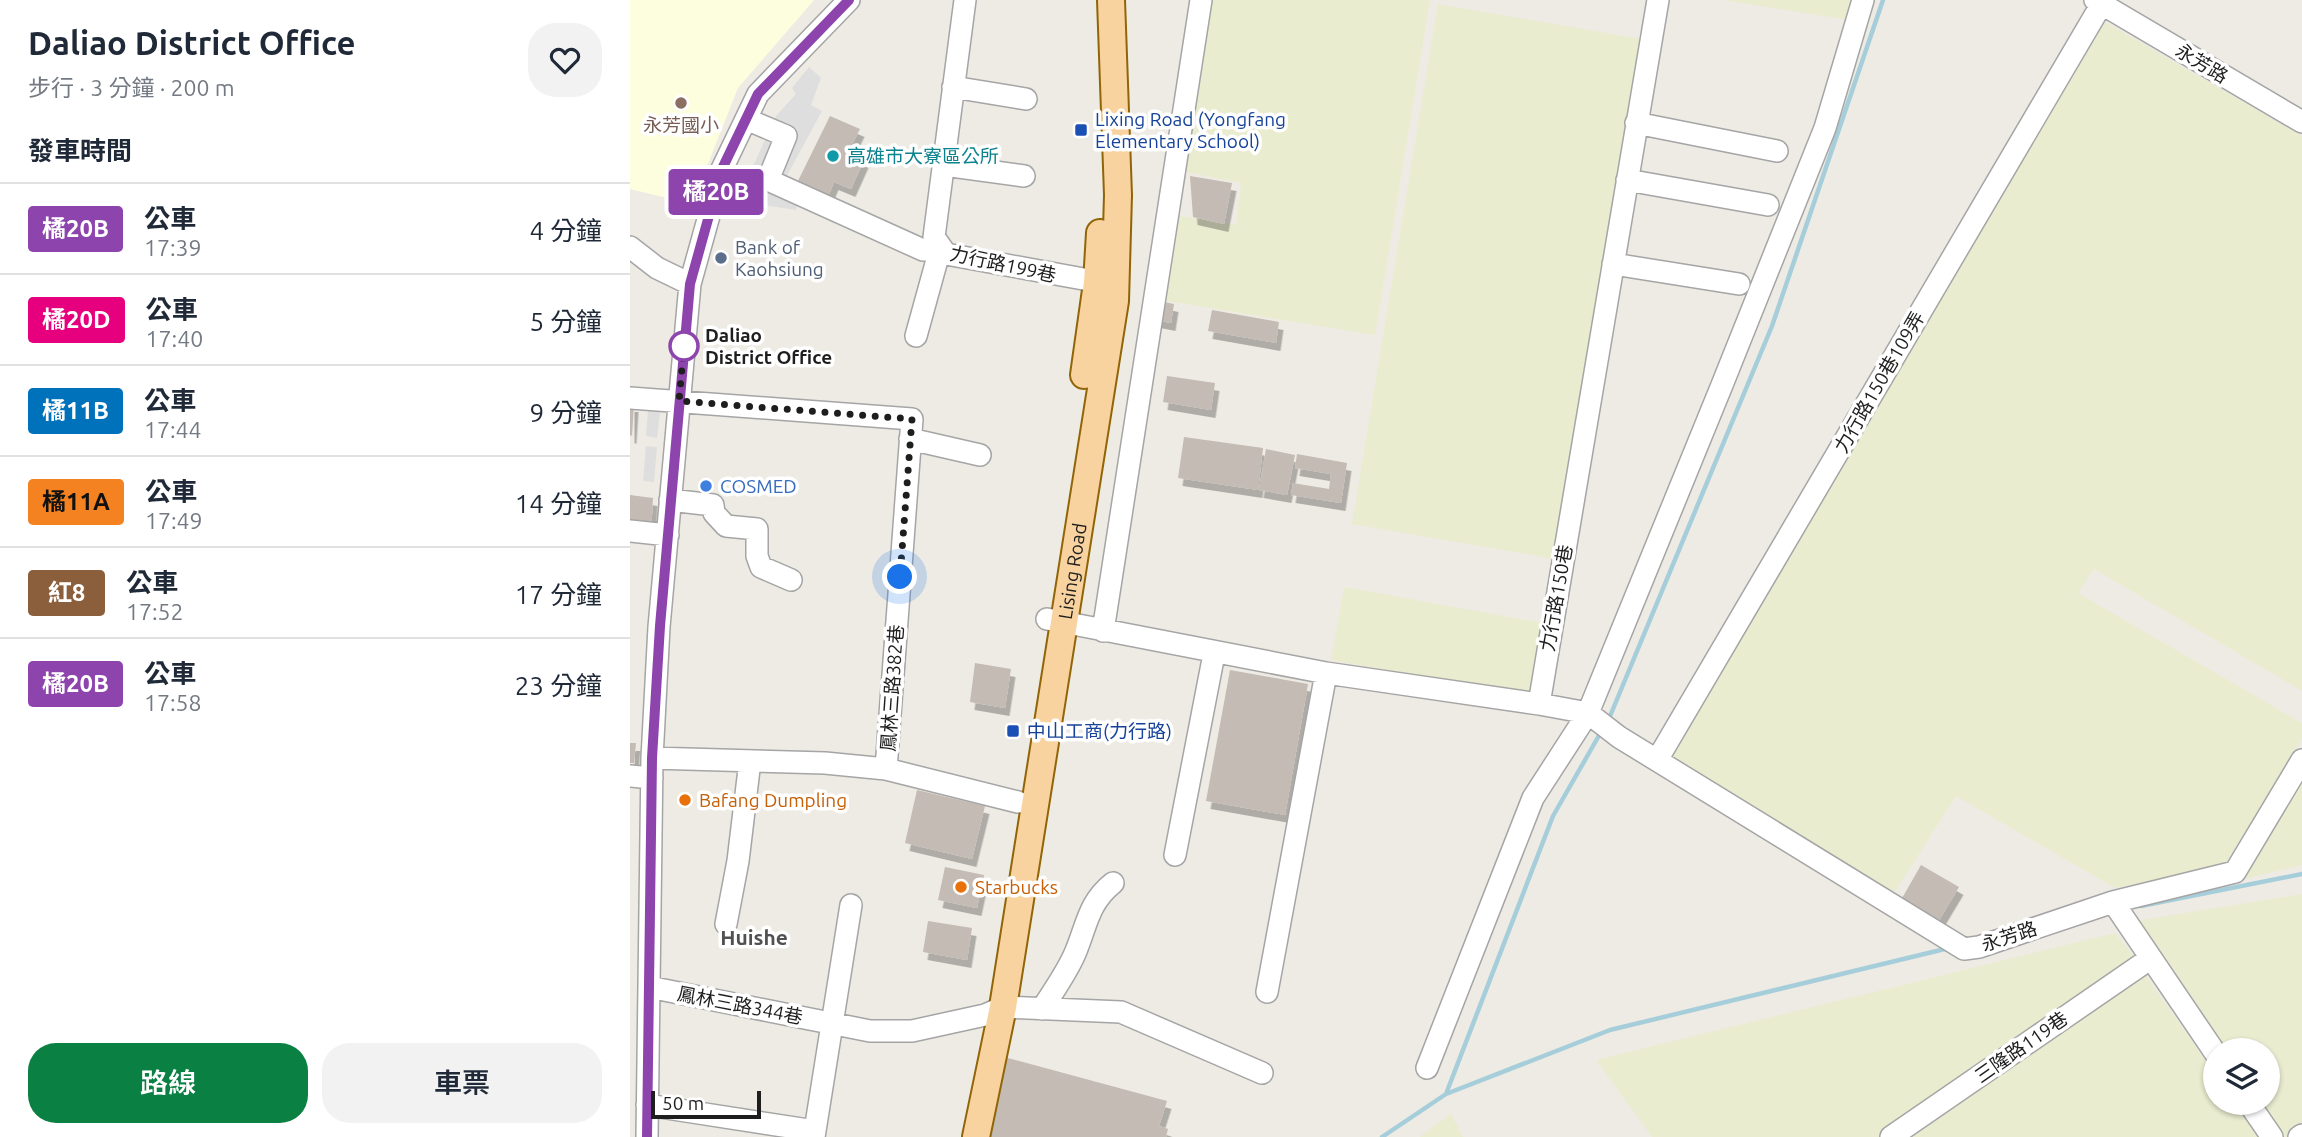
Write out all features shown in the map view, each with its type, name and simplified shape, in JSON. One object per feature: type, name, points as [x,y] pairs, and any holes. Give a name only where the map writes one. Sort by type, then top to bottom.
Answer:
[{"type":"main road","name":"Lising Road","points":[[1095,0],[1106,284]]},
{"type":"main road","name":"Lising Road","points":[[976,1137],[1118,195],[1111,0]]},
{"type":"main road","name":"Lising Road","points":[[959,1137],[994,1011],[1018,802],[1055,620]]},
{"type":"street","points":[[647,1137],[648,1105],[639,1024],[649,987],[652,768],[667,535],[690,284],[722,169],[758,94],[849,0]]},
{"type":"street","points":[[746,119],[786,136],[768,180],[923,250],[940,248],[934,237],[965,0]]},
{"type":"street","points":[[1103,631],[1200,0]]},
{"type":"street","name":"力行路150巷","points":[[1539,704],[1658,0]]},
{"type":"street","points":[[1427,1068],[1533,798],[1588,713],[1825,128],[1863,0]]},
{"type":"street","name":"永芳路","points":[[2100,1],[2302,122]]},
{"type":"street","name":"力行路150巷109弄","points":[[1657,760],[2100,1]]},
{"type":"street","points":[[954,87],[1026,99]]},
{"type":"street","points":[[1636,123],[1777,151]]},
{"type":"street","points":[[944,165],[1024,176]]},
{"type":"street","points":[[1627,180],[1768,205]]},
{"type":"street","points":[[630,247],[657,268],[690,284]]},
{"type":"street","name":"力行路199巷","points":[[915,337],[940,248],[946,254],[1106,284]]},
{"type":"street","points":[[1613,264],[1739,284]]},
{"type":"street","points":[[630,398],[912,419],[910,439],[980,455]]},
{"type":"street","name":"鳳林三路382巷","points":[[886,769],[910,439]]},
{"type":"street","points":[[670,500],[713,505],[714,513],[726,526],[757,529],[757,556],[761,567],[791,580]]},
{"type":"street","points":[[630,531],[667,535]]},
{"type":"street","points":[[1055,620],[1214,654],[1588,713],[1619,737],[1657,760]]},
{"type":"street","points":[[1175,855],[1214,654]]},
{"type":"street","points":[[1267,992],[1326,673]]},
{"type":"street","name":"永芳路","points":[[1657,760],[1964,949],[1979,947],[2113,902],[2235,872],[2302,760]]},
{"type":"street","points":[[726,924],[738,861],[750,761]]},
{"type":"street","name":"鳳林三路382巷","points":[[630,776],[652,768],[750,761],[825,763],[886,769],[1018,802]]},
{"type":"street","points":[[1042,1009],[1074,956],[1090,909],[1099,894],[1113,883]]},
{"type":"street","points":[[2113,902],[2205,1038]]},
{"type":"street","points":[[648,1105],[814,1134],[851,905]]},
{"type":"street","name":"三隆路119巷","points":[[1891,1137],[2151,958]]},
{"type":"street","name":"鳳林三路344巷","points":[[649,987],[870,1031],[912,1031],[994,1011],[1042,1009],[1121,1012],[1262,1073]]},
{"type":"street","points":[[2258,1115],[2272,1137]]},
{"type":"shaded area","name":"永芳國小","points":[[630,0],[814,0],[738,88],[692,204],[630,189]]},
{"type":"shaded area","points":[[1207,0],[1430,0],[1375,335],[1161,300],[1174,215],[1236,225],[1241,183],[1181,171]]},
{"type":"shaded area","points":[[1723,0],[1856,0],[1849,20]]},
{"type":"shaded area","points":[[1438,4],[1641,39],[1555,559],[1352,524]]},
{"type":"shaded area","points":[[2105,22],[2302,136],[2302,691],[2094,569],[2078,593],[2302,723],[2302,739],[2224,866],[2115,888],[1956,796],[1892,896],[1670,757]]},
{"type":"shaded area","points":[[809,67],[821,78],[811,105],[822,111],[784,181],[800,188],[796,210],[737,201],[776,116],[796,94],[792,88]]},
{"type":"shaded area","points":[[648,411],[660,412],[657,438],[646,436]]},
{"type":"shaded area","points":[[646,446],[657,447],[654,482],[643,481]]},
{"type":"shaded area","points":[[1344,587],[1543,623],[1531,696],[1331,660]]},
{"type":"shaded area","points":[[2302,770],[2302,865],[2244,879],[2241,873]]},
{"type":"shaded area","points":[[2302,894],[2302,1126],[2286,1137],[2280,1137],[2264,1115],[2280,1115],[2280,1038],[2213,1038],[2135,921]]},
{"type":"shaded area","points":[[2115,933],[2136,959],[1879,1137],[1652,1137],[1596,1060]]},
{"type":"shaded area","points":[[2145,975],[2203,1057],[2203,1115],[2245,1115],[2261,1137],[1913,1137]]},
{"type":"shaded area","points":[[1451,1114],[1463,1137],[1419,1137]]},
{"type":"building","name":"高雄市大寮區公所","points":[[830,116],[860,129],[848,153],[864,160],[851,189],[834,182],[827,199],[796,185]]},
{"type":"building","points":[[1190,176],[1232,183],[1224,224],[1193,217]]},
{"type":"building","points":[[1159,301],[1174,304],[1171,323],[1156,320]]},
{"type":"building","points":[[1212,310],[1279,322],[1276,343],[1208,331]]},
{"type":"building","points":[[1167,376],[1215,383],[1211,410],[1163,402]]},
{"type":"building","points":[[630,404],[634,404],[632,436],[630,435]]},
{"type":"building","points":[[1184,437],[1263,448],[1258,490],[1178,478]]},
{"type":"building","points":[[1266,449],[1295,455],[1287,495],[1259,490]]},
{"type":"building","points":[[1297,454],[1347,463],[1341,503],[1291,495],[1293,483],[1329,489],[1331,474],[1295,468]]},
{"type":"building","points":[[630,495],[653,498],[651,532],[630,530]]},
{"type":"building","points":[[975,663],[1011,669],[1005,708],[970,702]]},
{"type":"building","points":[[1230,670],[1308,684],[1285,815],[1206,801]]},
{"type":"building","points":[[630,743],[636,743],[634,763],[630,763]]},
{"type":"building","points":[[917,790],[985,806],[972,859],[905,843]]},
{"type":"building","points":[[1921,865],[1959,887],[1938,922],[1901,900]]},
{"type":"building","name":"Starbucks","points":[[945,867],[984,875],[977,908],[938,900]]},
{"type":"building","points":[[928,921],[972,928],[967,960],[923,952]]},
{"type":"building","points":[[1004,1057],[1167,1101],[1159,1126],[1168,1129],[1166,1137],[983,1137]]},
{"type":"waterway","points":[[1608,721],[1772,326],[1883,0]]},
{"type":"waterway","points":[[1446,1094],[1553,816],[1601,732]]},
{"type":"waterway","points":[[2141,906],[2302,874]]},
{"type":"waterway","points":[[1382,1137],[1446,1094],[1610,1030],[1949,948]]},
{"type":"bus line","name":"橘20B","points":[[647,1137],[652,758],[660,626],[690,284],[722,169],[758,94],[849,0]]},
{"type":"place","name":"永芳國小","points":[[681,103]]},
{"type":"place","name":"Lixing Road (Yongfang Elementary School)","points":[[1081,130]]},
{"type":"place","name":"高雄市大寮區公所","points":[[833,156]]},
{"type":"place","name":"Bank of Kaohsiung","points":[[721,258]]},
{"type":"place","name":"Daliao District Office","points":[[684,346]]},
{"type":"place","name":"COSMED","points":[[706,486]]},
{"type":"place","name":"中山工商(力行路)","points":[[1013,731]]},
{"type":"place","name":"Bafang Dumpling","points":[[685,800]]},
{"type":"place","name":"Starbucks","points":[[961,887]]},
{"type":"district","name":"Huishe","points":[[754,937]]},
{"type":"route","points":[[684,346],[679,401],[912,419],[900,577]]}]
